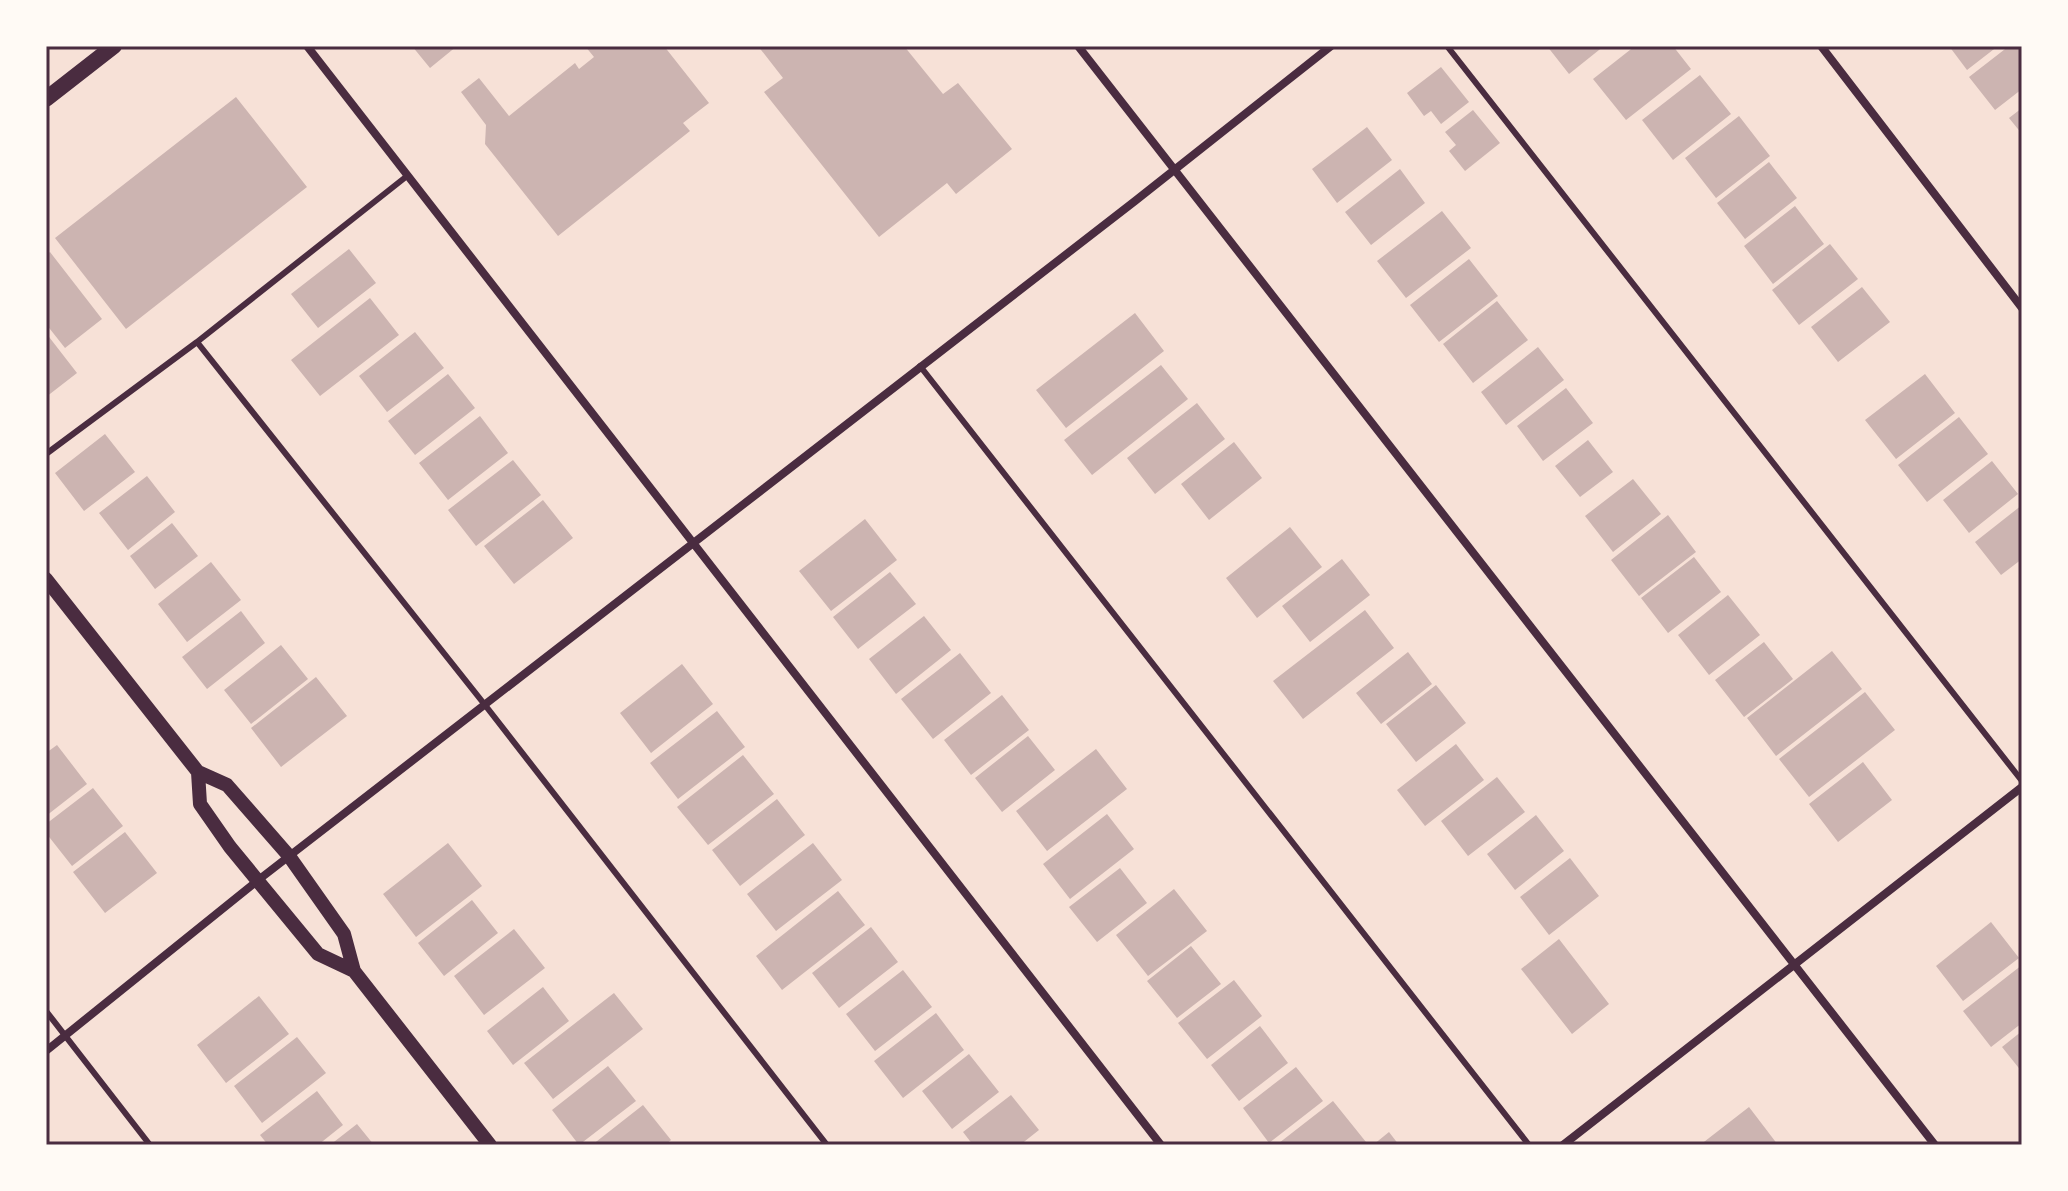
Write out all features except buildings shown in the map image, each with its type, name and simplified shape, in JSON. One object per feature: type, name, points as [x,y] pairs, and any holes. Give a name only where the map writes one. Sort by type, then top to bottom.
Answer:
[{"type":"main road","points":[[46,99],[114,46]]},
{"type":"street","points":[[307,46],[1161,1145]]},
{"type":"street","points":[[1078,46],[1935,1145]]},
{"type":"street","points":[[46,1051],[257,881],[1331,46]]},
{"type":"street","points":[[1821,46],[2022,308]]},
{"type":"street","points":[[46,579],[198,772],[227,785],[289,856],[344,934],[354,971],[490,1145]]},
{"type":"street","points":[[198,772],[200,804],[257,881],[318,954],[354,971]]},
{"type":"street","points":[[1563,1145],[2022,784]]},
{"type":"lane","points":[[1447,46],[2022,784]]},
{"type":"lane","points":[[46,454],[197,342],[407,176]]},
{"type":"lane","points":[[197,342],[485,705],[827,1145]]},
{"type":"lane","points":[[920,366],[1529,1145]]},
{"type":"lane","points":[[46,1011],[150,1145]]}]
